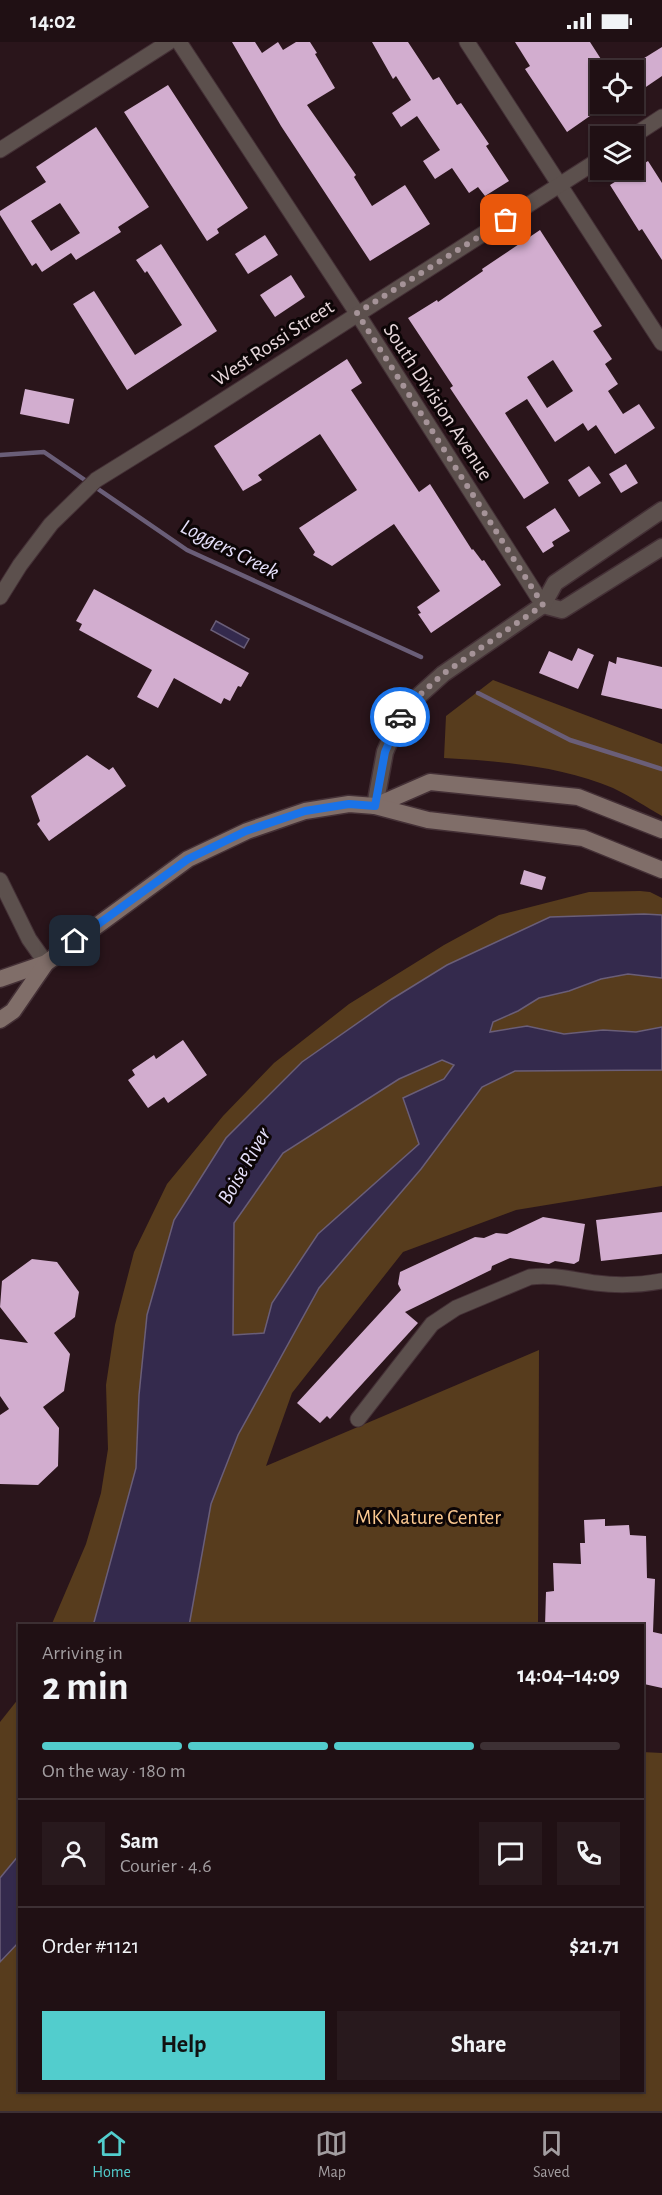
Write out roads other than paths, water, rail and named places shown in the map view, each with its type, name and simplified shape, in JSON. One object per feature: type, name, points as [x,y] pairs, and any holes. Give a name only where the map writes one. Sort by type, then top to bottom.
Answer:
[{"type":"main road","points":[[375,806],[430,782],[435,782],[578,797],[662,830]]},
{"type":"main road","points":[[0,979],[46,963],[188,859],[246,831],[305,811],[349,804],[375,806],[428,820],[583,838],[662,870]]},
{"type":"main road","points":[[0,1020],[13,1011],[46,963]]},
{"type":"street","points":[[0,150],[169,42]]},
{"type":"street","name":"South Division Avenue","points":[[180,42],[357,313],[543,605]]},
{"type":"street","points":[[466,42],[662,343]]},
{"type":"street","points":[[644,129],[662,117]]},
{"type":"street","name":"West Rossi Street","points":[[0,597],[51,524],[96,480],[590,166]]},
{"type":"street","points":[[375,806],[385,752],[403,710],[443,674],[543,605],[555,584],[662,510]]},
{"type":"street","points":[[543,605],[562,610],[662,547]]},
{"type":"street","points":[[0,880],[29,939],[46,963]]},
{"type":"street","points":[[358,1419],[432,1324],[456,1308],[530,1277],[543,1275],[598,1284],[626,1285],[662,1281]]},
{"type":"water","points":[[216,621],[249,639],[244,648],[211,630]]},
{"type":"water","name":"Boise River","points":[[662,915],[662,978],[628,974],[601,979],[569,991],[539,998],[518,1011],[493,1022],[490,1032],[527,1026],[564,1034],[603,1030],[636,1032],[662,1027],[662,1070],[515,1071],[482,1087],[421,1169],[319,1288],[238,1435],[211,1504],[189,1624],[94,1624],[136,1468],[139,1395],[147,1315],[174,1220],[226,1138],[302,1062],[392,999],[447,965],[550,917]],"holes":[[[442,1060],[454,1065],[444,1079],[403,1098],[419,1144],[318,1234],[272,1303],[264,1333],[233,1335],[234,1223],[283,1153],[399,1079]]]},
{"type":"water","points":[[18,1856],[18,1943],[0,1962],[0,1878]]},
{"type":"waterway","name":"Loggers Creek","points":[[0,455],[44,452],[187,550],[421,657]]},
{"type":"waterway","name":"Loggers Creek","points":[[478,693],[570,740],[662,769]]},
{"type":"park label","name":"MK Nature Center","points":[[428,1517]]}]
